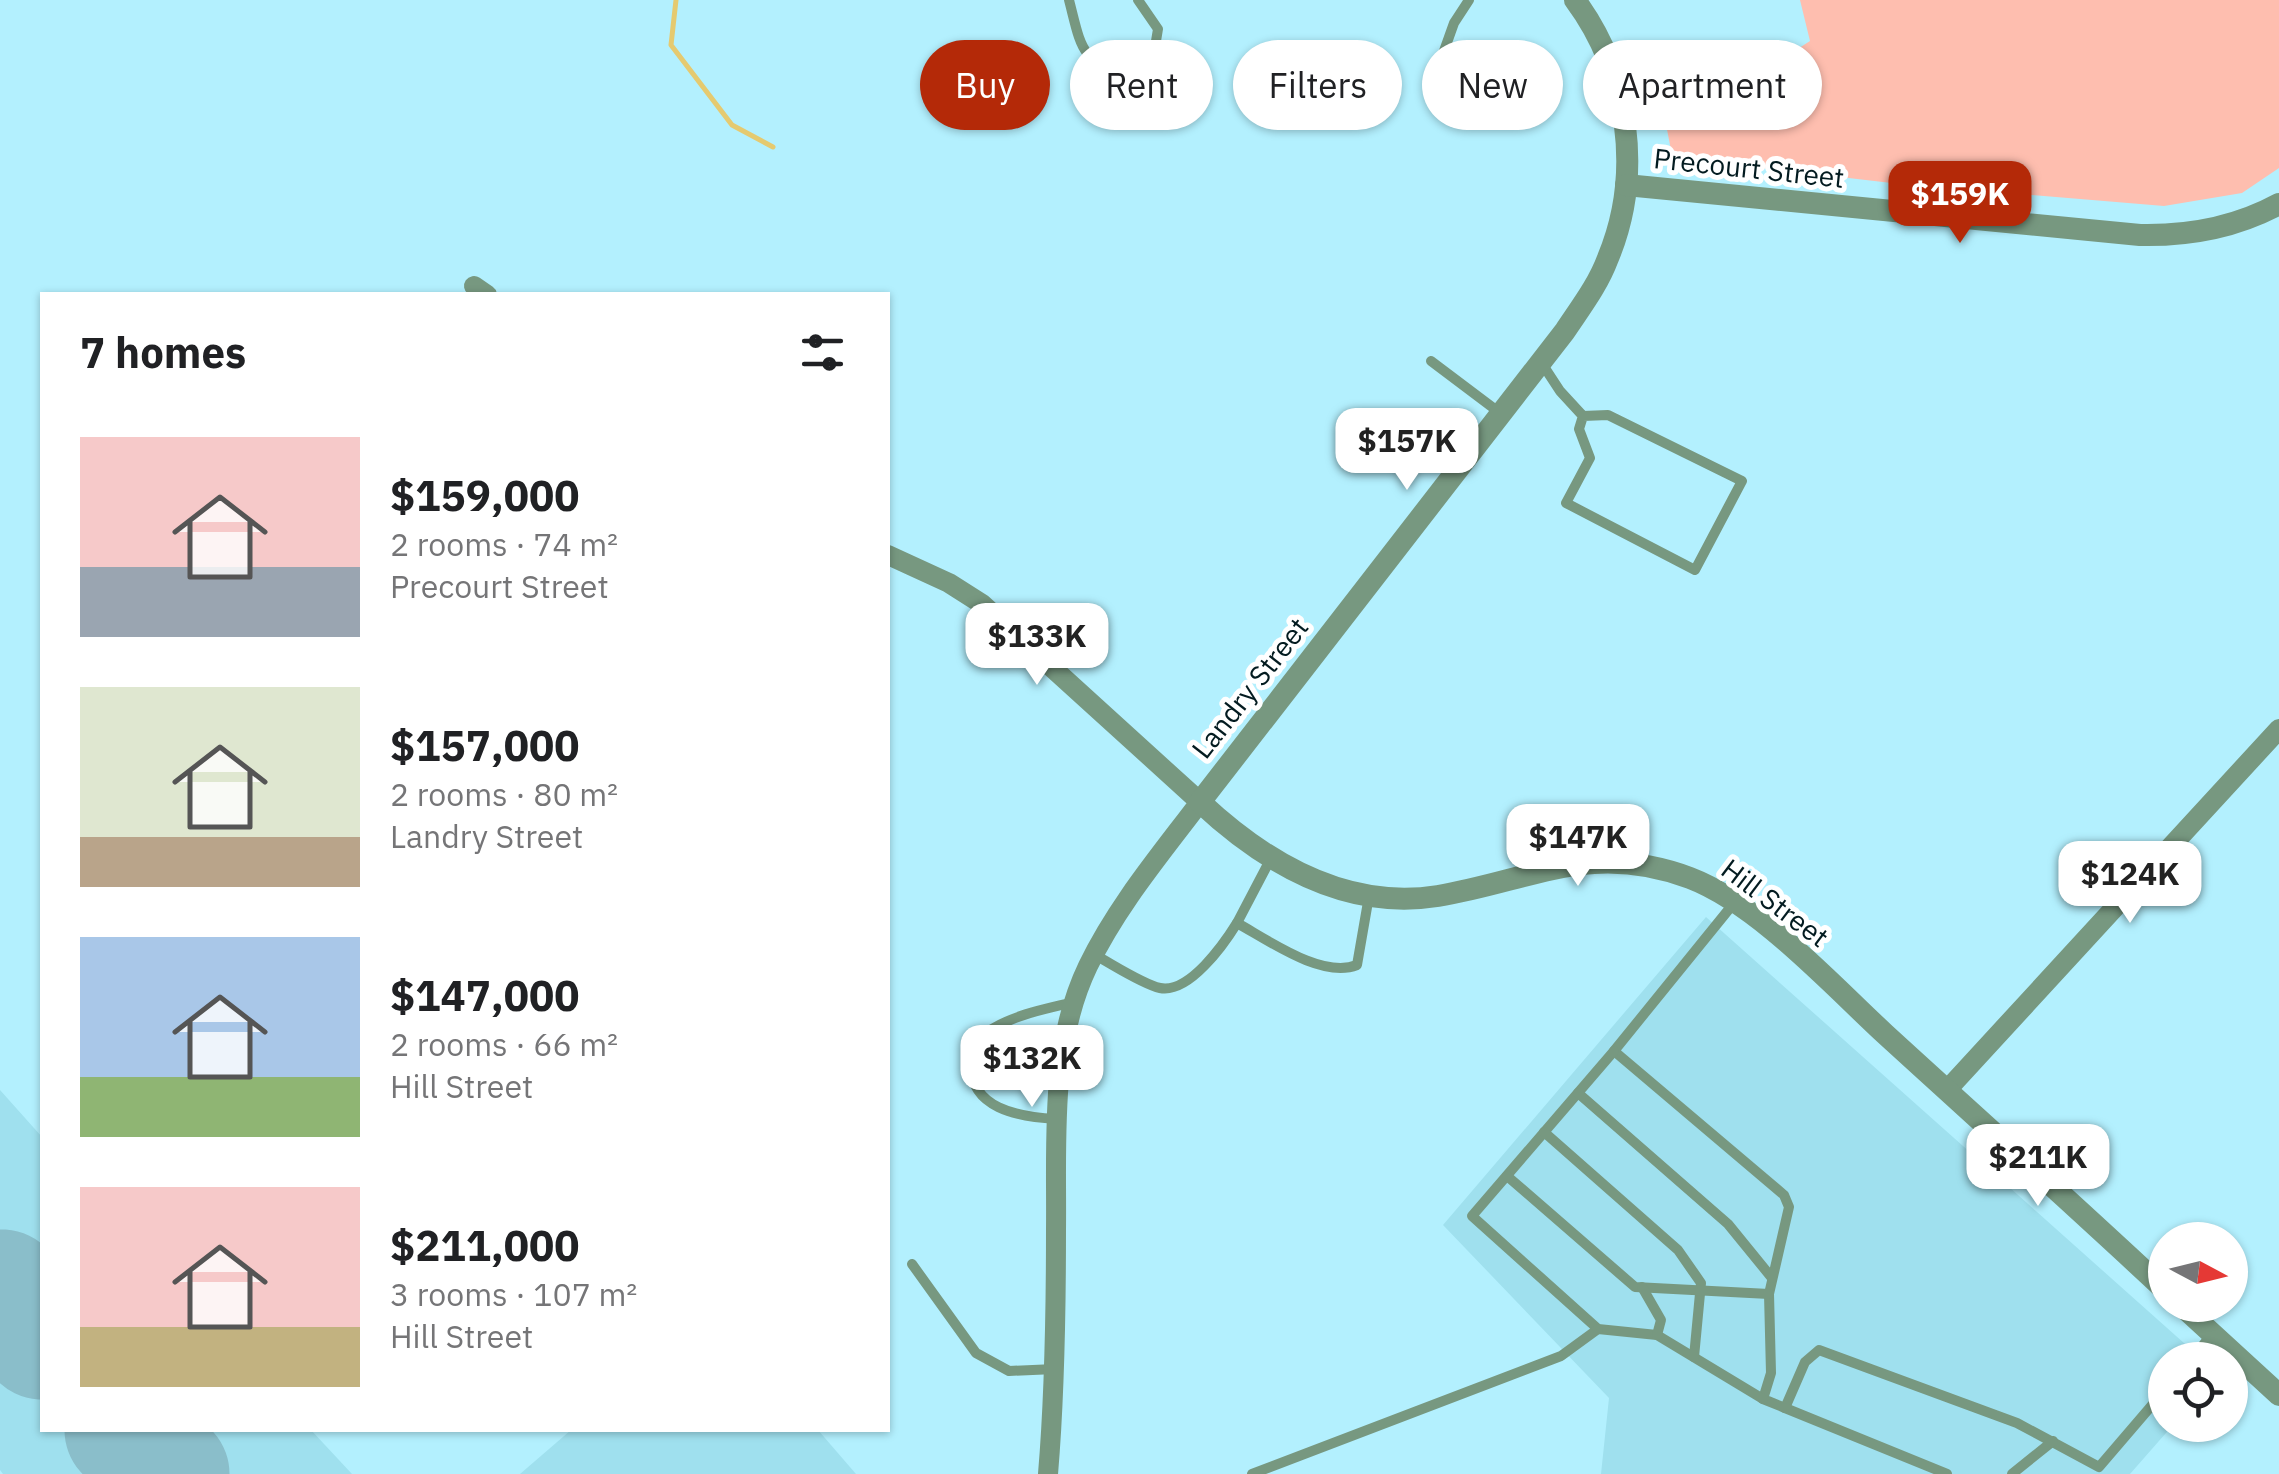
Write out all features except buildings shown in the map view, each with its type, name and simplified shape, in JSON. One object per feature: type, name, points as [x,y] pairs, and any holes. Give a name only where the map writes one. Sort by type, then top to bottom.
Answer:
[{"type":"street","name":"Landry Street","points":[[1048,1474],[1056,1370],[1057,1119],[1064,1043],[1075,1002],[1095,955],[1124,904],[1541,362],[1603,270],[1616,235],[1626,185],[1627,142],[1618,92],[1599,38],[1575,0]]},
{"type":"street","name":"Precourt Street","points":[[1626,185],[2171,236],[2220,228],[2279,204]]},
{"type":"street","points":[[890,555],[949,583],[982,604],[1200,802]]},
{"type":"street","points":[[1947,1090],[2279,729]]},
{"type":"street","name":"Hill Street","points":[[1200,802],[1270,860],[1313,880],[1369,894],[1427,897],[1568,864],[1619,863],[1704,884],[1734,902],[1805,960],[2148,1274]]},
{"type":"street","points":[[2199,1322],[2279,1395]]},
{"type":"lane","points":[[1070,0],[1081,46],[1101,69],[1131,76],[1153,59],[1158,29],[1138,0]]},
{"type":"lane","points":[[1448,40],[1468,0]]},
{"type":"lane","points":[[1431,361],[1501,414]]},
{"type":"lane","points":[[1541,362],[1583,416]]},
{"type":"lane","points":[[1608,415],[1742,482],[1695,570],[1566,503],[1590,458],[1579,429],[1583,416],[1608,415]]},
{"type":"lane","points":[[1095,955],[1161,988],[1177,986],[1206,965],[1237,923],[1270,860]]},
{"type":"lane","points":[[1237,923],[1303,960],[1344,970],[1357,965],[1369,894]]},
{"type":"lane","points":[[1734,902],[1472,1216],[1598,1330],[1656,1335],[1764,1398],[1946,1474]]},
{"type":"lane","points":[[1057,1119],[1001,1110],[980,1095],[972,1073],[972,1057],[989,1030],[1027,1014],[1075,1002]]},
{"type":"lane","points":[[1614,1050],[1784,1195],[1789,1207],[1768,1294],[1771,1373],[1764,1398]]},
{"type":"lane","points":[[1578,1093],[1728,1224],[1772,1278]]},
{"type":"lane","points":[[1544,1132],[1678,1250],[1702,1283],[1694,1357]]},
{"type":"lane","points":[[1506,1176],[1635,1287],[1768,1294]]},
{"type":"lane","points":[[912,1264],[976,1353],[1009,1371],[1056,1370]]},
{"type":"lane","points":[[1642,1287],[1661,1320],[1656,1335]]},
{"type":"lane","points":[[1252,1474],[1561,1356],[1598,1330]]},
{"type":"lane","points":[[2206,1342],[2212,1334]]},
{"type":"lane","points":[[1785,1408],[1805,1362],[1819,1350],[1999,1416],[2053,1441],[2097,1470],[2148,1410]]},
{"type":"lane","points":[[2012,1474],[2053,1441]]},
{"type":"shaded area","points":[[1800,0],[2279,0],[2279,168],[2242,193],[2164,206],[1900,184],[1686,159],[1671,150],[1667,130],[1822,130],[1822,40],[1810,40]]},
{"type":"shaded area","points":[[1706,917],[2148,1311],[2148,1322],[2160,1322],[2183,1342],[2148,1342],[2148,1442],[2158,1442],[2130,1474],[1601,1474],[1609,1398],[1443,1225]]},
{"type":"shaded area","points":[[0,1090],[40,1135],[40,1432],[313,1432],[352,1474],[3,1474]]},
{"type":"shaded area","points":[[569,1432],[820,1432],[856,1474],[520,1474]]},
{"type":"waterway","points":[[676,0],[671,45],[732,125],[773,147]]},
{"type":"runway","points":[[2,1292],[40,1335]]},
{"type":"runway","points":[[129,1432],[167,1474]]}]
